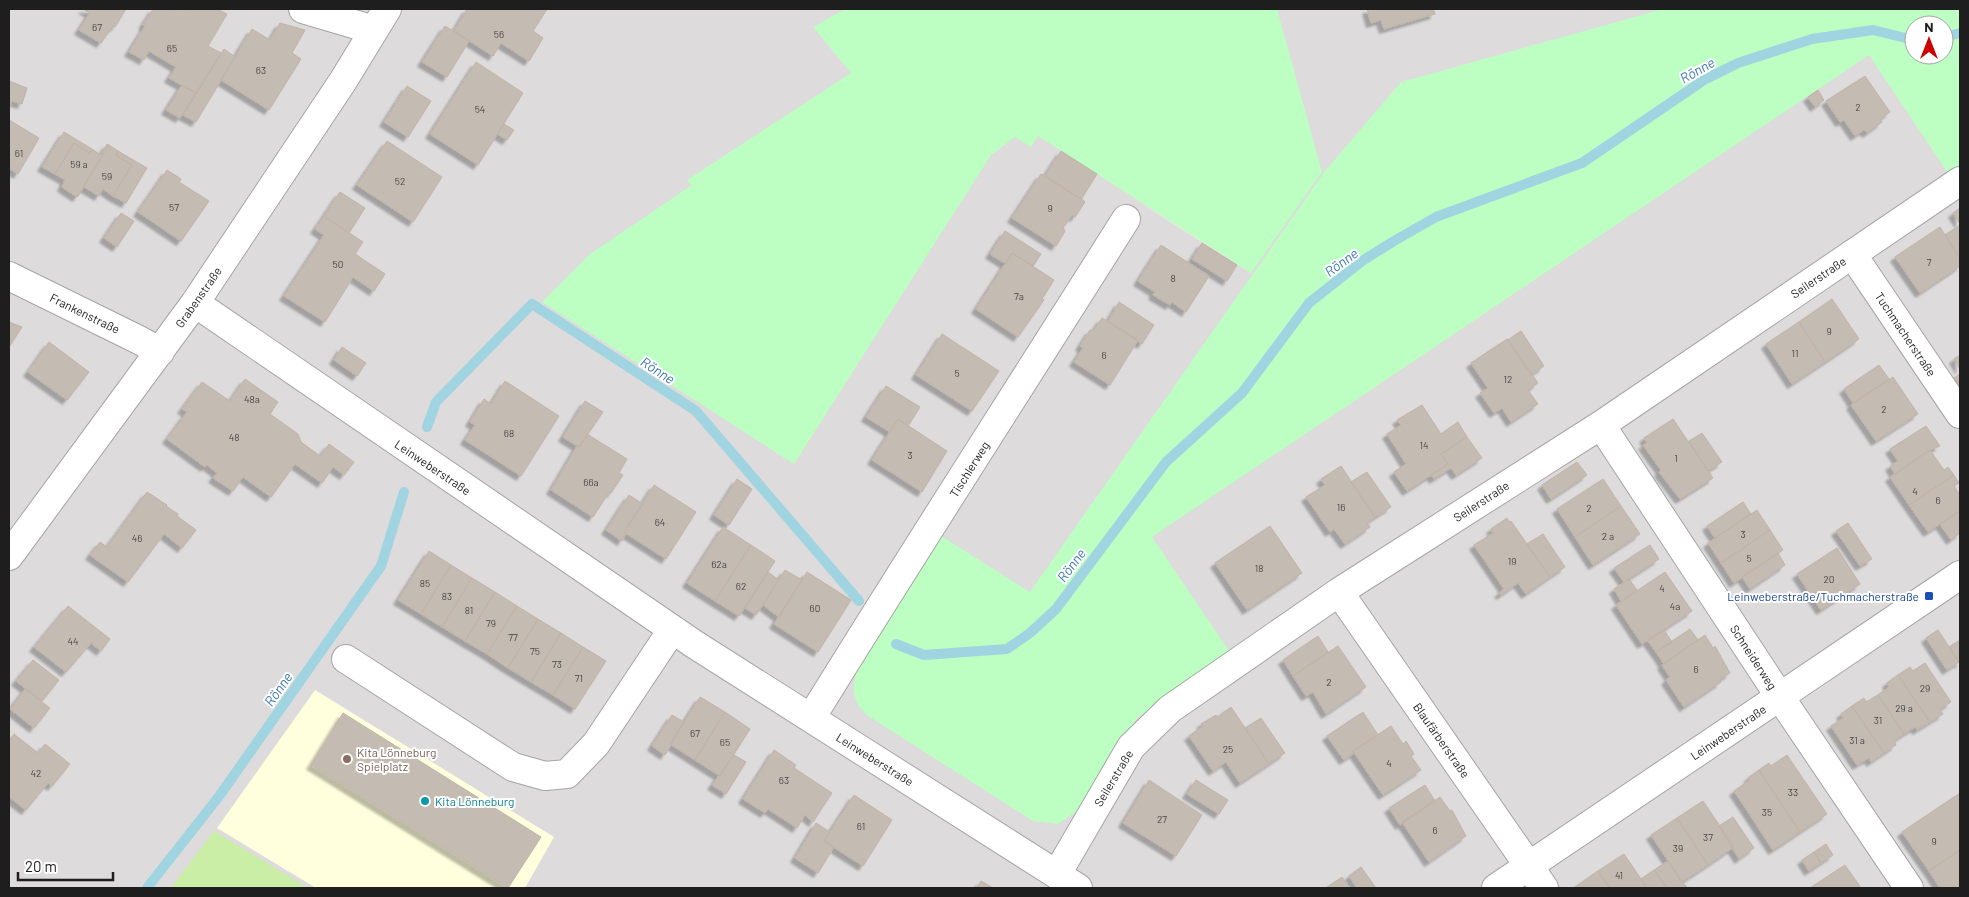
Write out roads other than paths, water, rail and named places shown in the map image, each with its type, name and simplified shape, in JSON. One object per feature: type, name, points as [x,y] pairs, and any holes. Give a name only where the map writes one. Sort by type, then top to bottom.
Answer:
[{"type":"street","name":"Grabenstraße","points":[[9,556],[195,303],[343,81],[380,19],[304,9]]},
{"type":"street","name":"Seilerstraße","points":[[1068,881],[1131,747],[1170,709],[1339,592],[1601,425],[1960,182]]},
{"type":"street","name":"Tischlerweg","points":[[811,718],[1126,219]]},
{"type":"street","name":"Tuchmacherstraße","points":[[1852,254],[1960,414]]},
{"type":"street","name":"Frankenstraße","points":[[9,276],[160,352]]},
{"type":"street","name":"Leinweberstraße","points":[[195,303],[672,630],[1068,881]]},
{"type":"street","name":"Schneiderweg","points":[[1601,425],[1780,697],[1909,888]]},
{"type":"street","name":"Leinweberstraße","points":[[1496,888],[1960,575]]},
{"type":"street","name":"Blaufärberstraße","points":[[1339,592],[1544,888]]},
{"type":"street","points":[[346,659],[513,767],[545,776],[567,774],[584,758],[596,744],[672,630]]},
{"type":"waterway","name":"Rönne","points":[[896,644],[924,655],[1007,649],[1030,633],[1056,609],[1166,462],[1242,393],[1309,303],[1362,261],[1394,241],[1436,217],[1582,163],[1704,80],[1738,63],[1812,39],[1873,30],[1904,38]]},
{"type":"waterway","name":"Rönne","points":[[1954,34],[1960,33]]},
{"type":"waterway","name":"Rönne","points":[[427,427],[436,402],[532,304],[696,411],[859,601]]},
{"type":"waterway","name":"Rönne","points":[[147,888],[220,795],[381,566],[404,492]]},
{"type":"place","name":"Leinweberstraße/Tuchmacherstraße","points":[[1929,596]]},
{"type":"place","name":"Kita Lönneburg Spielplatz","points":[[347,759]]},
{"type":"place","name":"Kita Lönneburg","points":[[425,801]]}]
